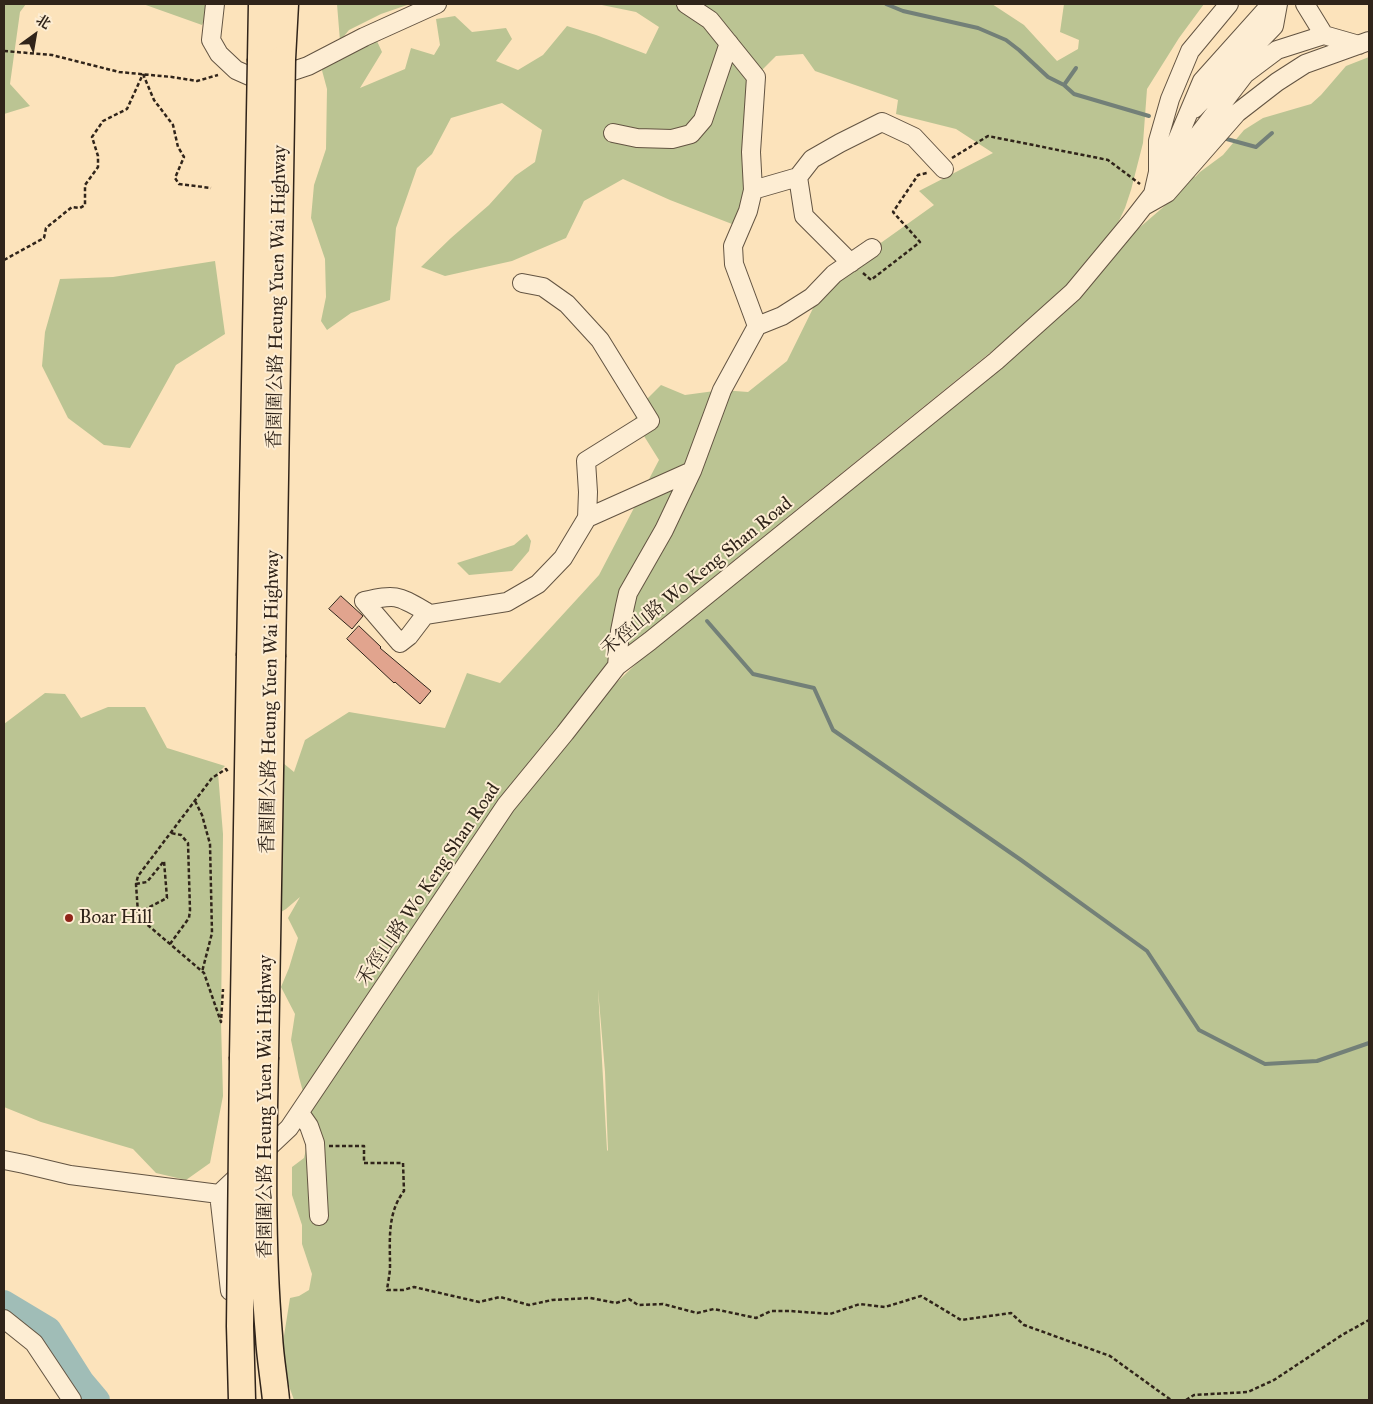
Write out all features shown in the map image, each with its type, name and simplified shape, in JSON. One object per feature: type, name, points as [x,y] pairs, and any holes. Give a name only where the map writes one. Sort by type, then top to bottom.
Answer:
[{"type":"highway","name":"香園圍公路 Heung Yuen Wai Highway","points":[[242,1400],[240,1316],[254,1057],[272,59],[262,4]]},
{"type":"highway","name":"香園圍公路 Heung Yuen Wai Highway","points":[[272,59],[285,4]]},
{"type":"highway","name":"香園圍公路 Heung Yuen Wai Highway","points":[[254,1057],[263,1180],[264,1247],[269,1337],[276,1400]]},
{"type":"street","points":[[216,4],[211,40],[219,54],[236,70],[254,78],[287,73],[308,66],[364,37],[437,4]]},
{"type":"street","points":[[686,4],[710,20],[756,78],[751,152],[753,190],[748,211],[733,246],[734,264],[756,326]]},
{"type":"street","name":"禾徑山路 Wo Keng Shan Road","points":[[219,1194],[289,1128],[506,805],[566,733],[617,666],[996,361],[1073,292],[1148,200],[1158,172],[1158,141],[1170,99],[1190,51],[1229,4]]},
{"type":"street","points":[[1158,172],[1172,152],[1202,81],[1271,4]]},
{"type":"street","points":[[1185,118],[1274,26],[1278,4]]},
{"type":"street","points":[[1305,4],[1324,35]]},
{"type":"street","points":[[1148,200],[1245,74],[1276,50],[1324,35],[1364,43]]},
{"type":"street","points":[[613,133],[637,138],[672,139],[691,134],[703,120],[729,43]]},
{"type":"street","points":[[1148,200],[1167,193],[1237,114],[1277,82],[1306,64],[1364,43]]},
{"type":"street","points":[[753,190],[798,177],[812,159],[882,122],[914,137],[944,169]]},
{"type":"street","points":[[798,177],[804,216],[851,263]]},
{"type":"street","points":[[617,666],[620,632],[628,594],[664,530],[692,472],[722,390],[756,326],[782,316],[812,297],[834,274],[872,248]]},
{"type":"street","points":[[425,615],[507,602],[538,584],[562,558],[587,518],[586,461],[650,421],[600,340],[568,304],[543,287],[522,283]]},
{"type":"street","points":[[587,518],[692,472]]},
{"type":"street","points":[[300,1113],[309,1126],[316,1146],[320,1216]]},
{"type":"street","points":[[4,1160],[70,1175],[219,1194],[240,1374],[247,1400]]},
{"type":"street","points":[[4,1319],[34,1344],[72,1400]]},
{"type":"path","points":[[4,51],[52,55],[119,72],[197,81],[236,70]]},
{"type":"path","points":[[144,74],[154,100],[173,125],[178,147],[184,157],[175,178],[179,184],[211,188]]},
{"type":"path","points":[[4,260],[44,238],[46,228],[72,207],[80,208],[84,205],[85,185],[98,167],[98,156],[92,137],[103,121],[127,109],[144,74]]},
{"type":"path","points":[[851,263],[871,280],[920,242],[893,212],[918,175],[944,169],[952,158],[988,136],[1108,160],[1148,200]]},
{"type":"path","points":[[224,983],[221,1022],[204,974],[143,920],[138,913],[136,884],[138,876],[212,778],[226,769],[229,775]]},
{"type":"path","points":[[195,801],[202,814],[210,844],[212,933],[202,972]]},
{"type":"path","points":[[170,944],[189,918],[190,910],[188,843],[182,835],[171,833]]},
{"type":"path","points":[[136,884],[146,882],[164,862],[167,898],[138,913]]},
{"type":"path","points":[[316,1146],[364,1146],[364,1163],[403,1163],[404,1191],[399,1198],[391,1221],[390,1268],[387,1290],[403,1290],[414,1287],[479,1302],[500,1297],[529,1305],[552,1300],[590,1298],[616,1303],[629,1299],[638,1305],[663,1304],[697,1314],[714,1309],[756,1318],[771,1311],[830,1314],[860,1304],[885,1308],[921,1296],[961,1320],[1011,1313],[1024,1326],[1110,1356],[1171,1400]]},
{"type":"path","points":[[1186,1400],[1194,1395],[1248,1392],[1274,1380],[1342,1335],[1369,1320]]},
{"type":"green space","points":[[4,4],[26,4],[20,12],[10,84],[30,106],[4,114]]},
{"type":"green space","points":[[143,4],[205,4],[208,12],[202,25]]},
{"type":"green space","points":[[337,4],[410,4],[381,14],[349,30],[340,41]]},
{"type":"green space","points":[[597,4],[992,4],[1024,25],[1057,61],[1078,49],[1079,40],[1060,32],[1064,4],[1204,4],[1179,38],[1147,89],[1143,143],[1125,208],[1116,227],[1078,274],[1046,306],[1007,339],[674,609],[647,633],[617,666],[612,687],[662,639],[1175,197],[1193,175],[1195,177],[1223,155],[1244,130],[1263,118],[1311,104],[1346,66],[1369,57],[1369,1400],[294,1400],[280,1361],[290,1298],[299,1296],[309,1290],[312,1274],[302,1244],[302,1225],[292,1195],[292,1167],[304,1158],[312,1125],[291,1040],[295,1014],[281,987],[298,938],[288,918],[300,897],[276,915],[277,758],[294,772],[305,740],[349,712],[445,728],[467,673],[500,683],[599,575],[659,460],[634,420],[644,402],[661,385],[685,395],[722,390],[748,392],[787,361],[826,282],[934,205],[919,191],[993,153],[956,129],[896,114],[898,100],[815,71],[803,54],[776,56],[748,84],[745,203],[732,224],[623,179],[584,201],[566,238],[512,261],[445,276],[421,267],[489,205],[515,176],[535,162],[542,130],[502,103],[451,118],[432,154],[417,168],[396,228],[390,300],[351,313],[327,330],[321,321],[326,297],[325,259],[311,218],[314,185],[326,149],[327,89],[320,63],[376,39],[382,52],[360,88],[405,69],[411,48],[434,55],[440,45],[436,19],[455,16],[472,32],[506,28],[512,39],[496,61],[518,70],[543,55],[567,26],[646,54],[659,27],[636,12]],"holes":[[[598,989],[605,1072],[608,1151]]]},
{"type":"green space","points":[[215,261],[225,334],[176,365],[130,448],[104,445],[68,418],[42,366],[45,332],[60,279],[113,277]]},
{"type":"green space","points":[[527,534],[531,541],[529,551],[512,571],[469,575],[457,563],[514,545]]},
{"type":"green space","points":[[45,693],[65,694],[81,718],[108,707],[145,707],[167,748],[225,766],[218,773],[223,834],[221,1022],[223,1096],[210,1163],[186,1180],[156,1173],[133,1149],[41,1122],[4,1107],[4,724]]},
{"type":"building","points":[[341,596],[363,616],[352,629],[329,609]]},
{"type":"building","points":[[359,626],[380,648],[431,691],[420,704],[394,683],[347,639]]},
{"type":"waterway","points":[[886,4],[903,11],[978,28],[1006,40],[1048,77],[1064,85],[1074,94],[1149,116]]},
{"type":"waterway","points":[[1064,85],[1076,68]]},
{"type":"waterway","points":[[1223,138],[1256,147],[1272,133]]},
{"type":"waterway","points":[[707,621],[753,674],[814,688],[833,730],[1021,860],[1147,951],[1199,1030],[1265,1064],[1317,1061],[1369,1043]]},
{"type":"waterway","points":[[4,1302],[49,1329],[82,1381],[98,1400]]},
{"type":"place","name":"Boar Hill","points":[[69,918]]}]
